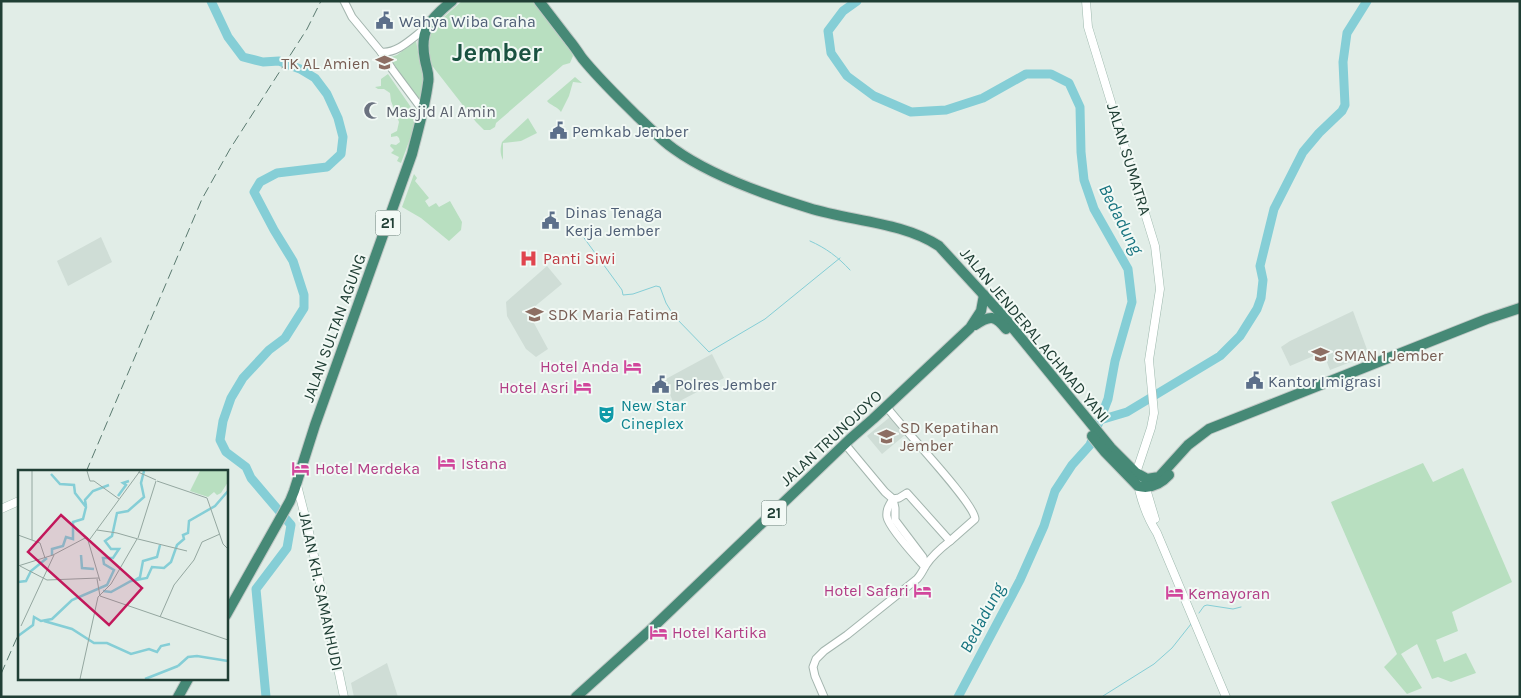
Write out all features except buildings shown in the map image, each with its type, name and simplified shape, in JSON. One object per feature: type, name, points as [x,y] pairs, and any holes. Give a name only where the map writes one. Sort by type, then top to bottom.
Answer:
[{"type":"highway","points":[[426,28],[452,1]]},
{"type":"highway","name":"JALAN JENDERAL ACHMAD YANI","points":[[539,1],[582,58],[602,80],[649,127],[694,162],[741,184],[787,201],[906,232],[930,240],[939,246],[1004,316],[1073,408]]},
{"type":"highway","name":"JALAN SULTAN AGUNG","points":[[230,602],[290,501],[297,485],[318,418],[408,166],[424,112],[429,81],[422,45],[426,28]]},
{"type":"highway","name":"JALAN TRUNOJOYO","points":[[576,697],[647,633],[735,547],[772,515],[970,328],[981,311],[984,295]]},
{"type":"highway","points":[[1140,478],[1153,479],[1159,477],[1188,445],[1209,429],[1487,318],[1520,308]]},
{"type":"highway","name":"JALAN JENDERAL ACHMAD YANI","points":[[970,328],[986,318],[994,318],[1000,321],[1108,450],[1140,478]]},
{"type":"highway","points":[[1140,478],[1160,484],[1196,438]]},
{"type":"highway","points":[[178,697],[187,680]]},
{"type":"main road","name":"JALAN SUMATRA","points":[[1086,1],[1088,27],[1157,257],[1160,289],[1149,354],[1155,408],[1140,478]]},
{"type":"main road","points":[[1140,478],[1147,505],[1156,524],[1157,534],[1226,697]]},
{"type":"main road","name":"JALAN KH. SAMANHUDI","points":[[297,485],[309,532],[344,697]]},
{"type":"main road","points":[[1,509],[18,501]]},
{"type":"street","points":[[344,1],[352,17],[381,52],[424,112]]},
{"type":"street","points":[[381,52],[390,52],[398,48],[426,28]]},
{"type":"street","points":[[824,697],[813,668],[816,659],[911,585],[938,551],[975,519],[975,514],[959,493],[886,406]]},
{"type":"street","points":[[845,444],[885,492],[893,499],[900,498],[907,493],[950,542]]},
{"type":"street","points":[[893,499],[887,509],[887,518],[905,545],[925,567]]},
{"type":"shaded area","points":[[101,237],[112,262],[68,286],[57,261]]},
{"type":"shaded area","points":[[547,266],[562,284],[528,312],[548,349],[536,357],[526,349],[507,316],[506,302]]},
{"type":"shaded area","points":[[1353,311],[1369,355],[1330,370],[1323,352],[1290,366],[1281,347]]},
{"type":"shaded area","points":[[712,354],[724,378],[674,404],[664,380]]},
{"type":"shaded area","name":"SD Kepatihan Jember","points":[[890,417],[905,435],[882,454],[867,436]]},
{"type":"shaded area","points":[[387,663],[398,697],[354,697],[351,683]]},
{"type":"green space","points":[[462,1],[532,1],[570,48],[573,56],[570,63],[563,65],[490,130],[484,130],[476,122],[430,63],[428,46],[435,25]]},
{"type":"green space","points":[[416,41],[424,83],[421,106],[388,58],[397,55]]},
{"type":"green space","points":[[388,74],[415,113],[416,123],[401,163],[397,161],[399,157],[391,153],[394,150],[390,146],[391,144],[396,145],[400,142],[397,136],[391,137],[391,134],[397,131],[399,122],[390,93],[375,87],[381,86],[381,79]]},
{"type":"green space","points":[[575,77],[582,83],[573,82],[561,112],[547,101]]},
{"type":"green space","points":[[528,118],[537,133],[521,141],[503,143],[503,160],[501,156],[502,142]]},
{"type":"green space","points":[[414,174],[417,178],[415,181],[429,198],[425,201],[429,207],[436,203],[439,207],[450,201],[462,222],[461,230],[449,241],[421,218],[402,207]]},
{"type":"green space","points":[[1423,463],[1433,482],[1463,468],[1512,582],[1452,612],[1458,631],[1436,640],[1444,662],[1466,653],[1476,673],[1451,682],[1438,677],[1432,679],[1417,644],[1401,654],[1422,688],[1407,694],[1384,667],[1397,654],[1331,502]]},
{"type":"waterway","points":[[211,1],[228,37],[243,57],[263,62],[279,61],[300,69],[315,78],[327,94],[338,118],[343,137],[341,154],[327,167],[277,173],[260,182],[254,192],[293,261],[304,295],[304,308],[285,338],[269,350],[243,378],[231,398],[223,421],[220,440],[226,452],[246,467],[251,478],[291,525],[287,548],[256,589],[266,697]]},
{"type":"waterway","name":"Bedadung","points":[[857,1],[843,11],[828,31],[831,53],[847,76],[874,96],[911,112],[946,110],[983,98],[1026,74],[1051,74],[1069,83],[1080,107],[1084,180],[1094,209],[1128,269],[1132,302],[1115,361],[1108,399],[1090,445],[1072,465],[1055,491],[1044,526],[1020,580],[958,697]]},
{"type":"waterway","points":[[1100,420],[1127,412],[1220,356],[1240,336],[1257,309],[1261,298],[1263,280],[1260,266],[1274,209],[1303,152],[1319,133],[1342,111],[1345,105],[1343,62],[1347,33],[1367,1]]},
{"type":"waterway","points":[[579,231],[622,290],[623,295],[633,294],[656,286],[660,287],[666,303],[674,316],[709,352],[765,319],[840,258]]},
{"type":"waterway","points":[[810,241],[831,253],[850,270]]},
{"type":"waterway","points":[[1199,613],[1207,605],[1233,609],[1241,607]]},
{"type":"waterway","points":[[1103,696],[1154,664],[1172,648],[1191,624]]},
{"type":"railway","points":[[87,470],[202,199],[230,149],[307,29],[321,1]]},
{"type":"railway","points":[[1,674],[18,635]]},
{"type":"place","name":"Wahya Wiba Graha","points":[[385,21]]},
{"type":"place","name":"TK AL Amien","points":[[384,63]]},
{"type":"place","name":"Masjid Al Amin","points":[[372,111]]},
{"type":"place","name":"Pemkab Jember","points":[[558,131]]},
{"type":"place","name":"Dinas Tenaga Kerja Jember","points":[[551,221]]},
{"type":"place","name":"Panti Siwi","points":[[529,258]]},
{"type":"place","name":"SDK Maria Fatima","points":[[534,314]]},
{"type":"place","name":"SMAN 1 Jember","points":[[1320,355]]},
{"type":"place","name":"Hotel Anda","points":[[633,366]]},
{"type":"place","name":"Kantor Imigrasi","points":[[1254,381]]},
{"type":"place","name":"Polres Jember","points":[[661,384]]},
{"type":"place","name":"Hotel Asri","points":[[583,387]]},
{"type":"place","name":"New Star Cineplex","points":[[607,414]]},
{"type":"place","name":"SD Kepatihan Jember","points":[[886,436]]},
{"type":"place","name":"Istana","points":[[447,463]]},
{"type":"place","name":"Hotel Merdeka","points":[[301,468]]},
{"type":"place","name":"Hotel Safari","points":[[923,590]]},
{"type":"place","name":"Kemayoran","points":[[1174,593]]},
{"type":"place","name":"Hotel Kartika","points":[[658,632]]},
{"type":"district","name":"Jember","points":[[497,52]]}]
